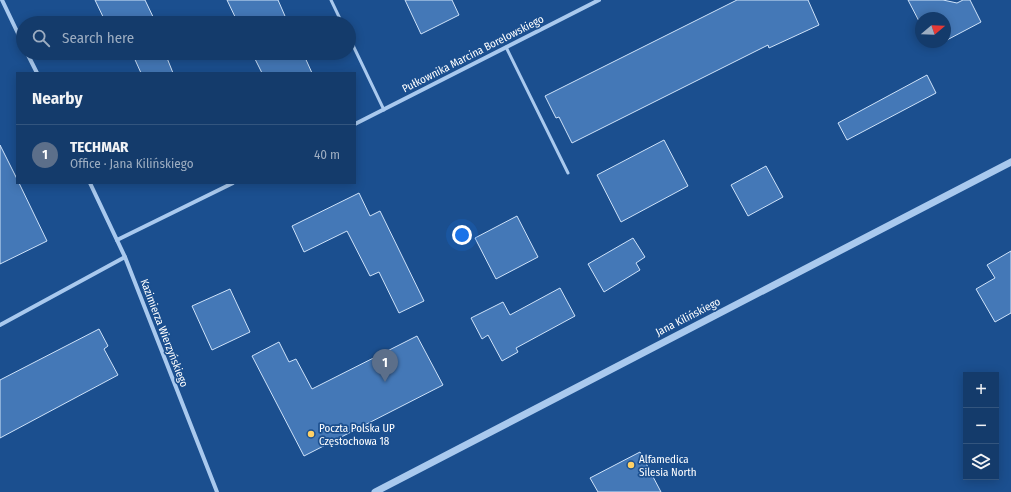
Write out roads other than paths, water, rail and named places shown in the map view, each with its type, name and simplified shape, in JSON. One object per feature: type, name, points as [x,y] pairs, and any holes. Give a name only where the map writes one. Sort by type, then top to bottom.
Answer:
[{"type":"street","points":[[2,0],[16,29]]},
{"type":"street","name":"Pułkownika Marcina Borelowskiego","points":[[356,124],[599,0]]},
{"type":"street","points":[[30,60],[36,72]]},
{"type":"street","name":"Jana Kilińskiego","points":[[375,492],[1011,162]]},
{"type":"street","name":"Kazimierza Wierzyńskiego","points":[[90,184],[125,257],[217,492]]},
{"type":"street","points":[[117,240],[231,184]]},
{"type":"street","points":[[0,326],[125,257]]},
{"type":"lane","points":[[332,0],[339,16]]},
{"type":"lane","points":[[506,47],[568,173]]},
{"type":"lane","points":[[356,52],[384,110]]},
{"type":"place","name":"TECHMAR","points":[[385,382]]},
{"type":"place","name":"Poczta Polska UP Częstochowa 18","points":[[311,434]]},
{"type":"place","name":"Alfamedica Silesia North","points":[[631,465]]}]
